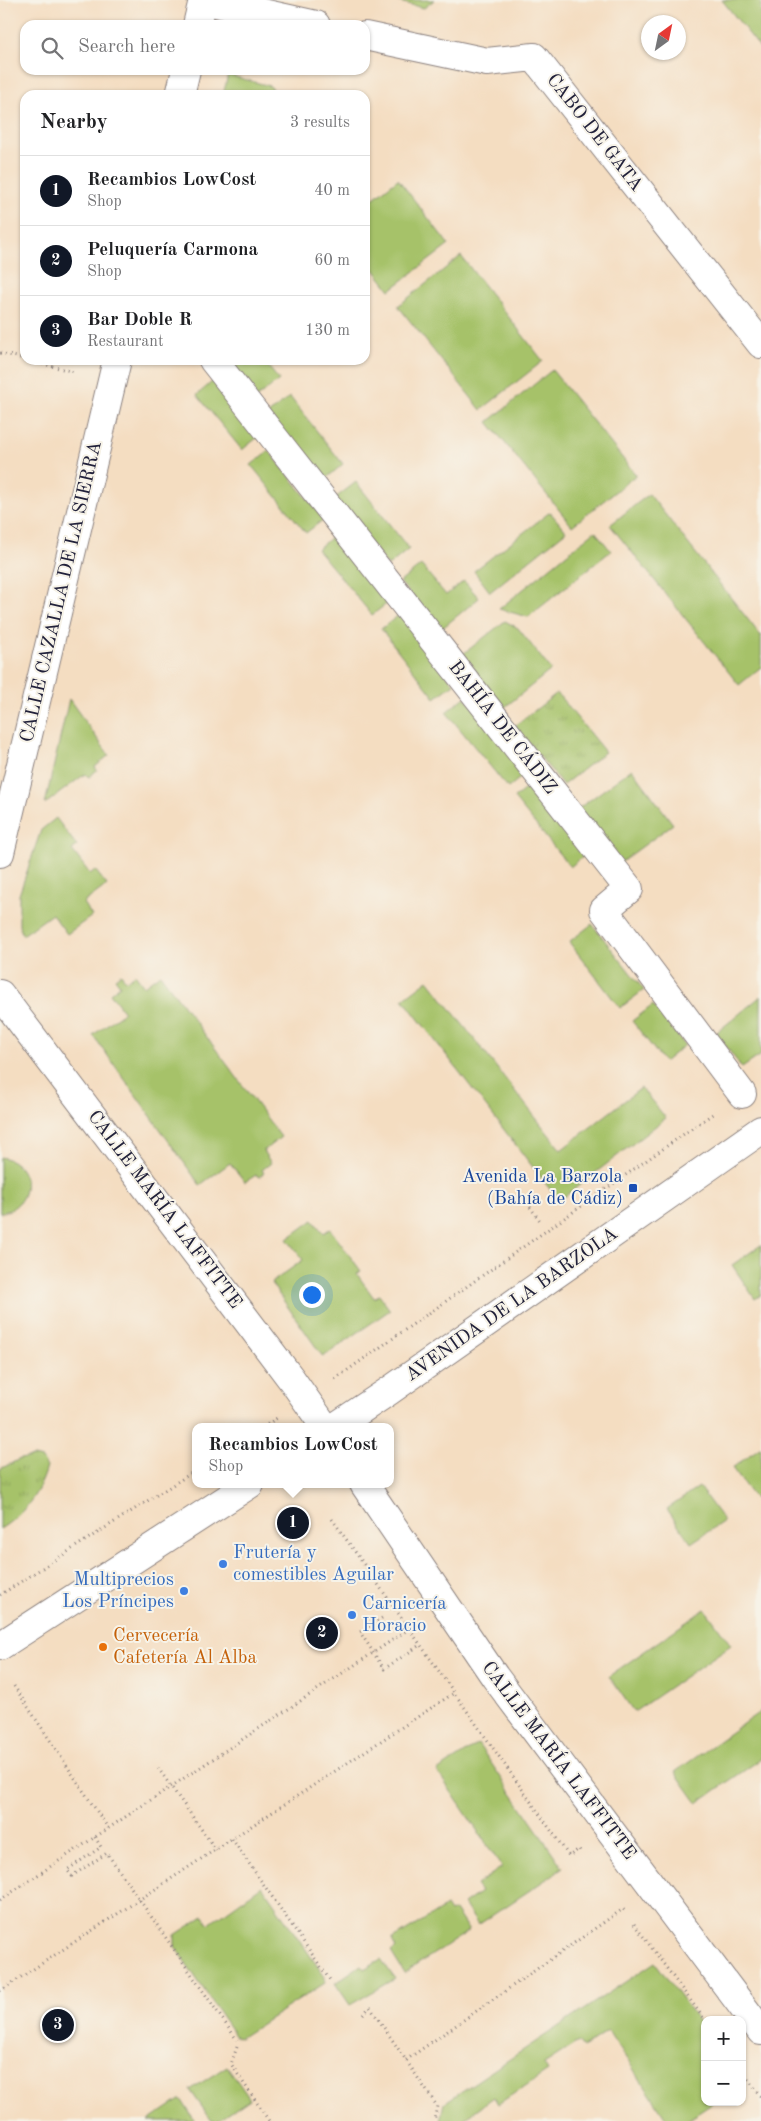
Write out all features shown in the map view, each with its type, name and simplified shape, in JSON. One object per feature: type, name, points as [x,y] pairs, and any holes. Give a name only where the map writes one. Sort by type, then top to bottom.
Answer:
[{"type":"street","points":[[198,20],[203,0],[293,20]]},
{"type":"street","name":"CABO DE GATA","points":[[370,37],[487,62],[534,57],[761,344]]},
{"type":"street","points":[[181,90],[185,75]]},
{"type":"street","name":"CALLE CAZALLA DE LA SIERRA","points":[[0,852],[116,365]]},
{"type":"street","name":"BAHÍA DE CÁDIZ","points":[[217,365],[629,889],[604,910],[742,1094]]},
{"type":"street","name":"CALLE MARÍA LAFFITTE","points":[[0,994],[321,1423]]},
{"type":"street","name":"AVENIDA DE LA BARZOLA","points":[[341,1423],[761,1130]]},
{"type":"street","points":[[0,1646],[244,1488]]},
{"type":"street","name":"CALLE MARÍA LAFFITTE","points":[[367,1488],[495,1677],[757,2020]]},
{"type":"path","points":[[0,353],[20,358]]},
{"type":"path","points":[[47,365],[74,372]]},
{"type":"path","points":[[269,1423],[305,1400],[742,1094]]},
{"type":"path","points":[[530,1207],[541,1222]]},
{"type":"path","points":[[0,1595],[192,1473]]},
{"type":"path","points":[[332,1519],[569,1856],[579,1849],[584,1857]]},
{"type":"path","points":[[382,1618],[360,1632],[384,1669],[420,1645]]},
{"type":"path","points":[[0,1900],[408,1629]]},
{"type":"path","points":[[14,1686],[108,1828]]},
{"type":"path","points":[[0,1991],[454,1693]]},
{"type":"path","points":[[158,1768],[216,1850]]},
{"type":"path","points":[[95,1837],[101,1846],[67,1870],[72,1876],[107,1853],[237,2040]]},
{"type":"path","points":[[232,1839],[330,1980]]},
{"type":"path","points":[[618,1902],[702,2016]]},
{"type":"path","points":[[406,2060],[623,1909]]},
{"type":"path","points":[[363,2014],[370,2007],[437,2106],[434,2121]]},
{"type":"path","points":[[236,2047],[231,2064],[269,2121]]},
{"type":"path","points":[[746,2076],[761,2097]]},
{"type":"green space","points":[[391,0],[434,0],[424,8]]},
{"type":"green space","points":[[722,0],[761,0],[761,49]]},
{"type":"green space","points":[[228,75],[270,86],[274,90],[224,90]]},
{"type":"green space","points":[[398,179],[449,245],[390,290],[370,264],[370,201]]},
{"type":"green space","points":[[461,256],[543,361],[481,410],[398,306]]},
{"type":"green space","points":[[226,365],[267,365],[279,380],[254,400]]},
{"type":"green space","points":[[552,370],[636,475],[572,526],[488,422]]},
{"type":"green space","points":[[213,381],[258,437],[242,450],[197,395]]},
{"type":"green space","points":[[290,397],[343,464],[322,482],[268,414]]},
{"type":"green space","points":[[269,451],[324,519],[306,533],[251,465]]},
{"type":"green space","points":[[356,482],[409,549],[388,566],[334,499]]},
{"type":"green space","points":[[649,494],[761,636],[761,667],[739,685],[610,525]]},
{"type":"green space","points":[[550,512],[566,531],[490,592],[474,571]]},
{"type":"green space","points":[[595,531],[611,551],[528,617],[499,609]]},
{"type":"green space","points":[[334,535],[389,602],[372,615],[317,549]]},
{"type":"green space","points":[[421,565],[446,595],[464,581],[479,598],[440,630],[400,582]]},
{"type":"green space","points":[[400,614],[454,684],[435,698],[381,629]]},
{"type":"green space","points":[[505,621],[518,628],[551,670],[500,711],[458,658]]},
{"type":"green space","points":[[557,693],[605,752],[563,785],[515,726]]},
{"type":"green space","points":[[465,697],[526,773],[508,788],[446,712]]},
{"type":"green space","points":[[69,699],[109,755],[95,767],[97,770],[89,777],[85,774],[45,804]]},
{"type":"green space","points":[[632,769],[673,824],[620,863],[579,808]]},
{"type":"green space","points":[[533,783],[589,852],[570,867],[514,798]]},
{"type":"green space","points":[[56,818],[77,846],[72,850],[90,874],[95,870],[107,885],[83,903],[92,916],[67,934],[52,914],[23,935],[19,926],[19,895],[41,830]]},
{"type":"green space","points":[[592,924],[644,990],[620,1008],[569,942]]},
{"type":"green space","points":[[121,974],[126,981],[135,974],[144,986],[160,974],[281,1137],[263,1151],[271,1163],[262,1170],[264,1173],[259,1177],[256,1175],[245,1182],[230,1163],[200,1185],[93,1035],[124,1012],[110,993],[120,985],[115,978]]},
{"type":"green space","points":[[428,980],[561,1150],[641,1088],[666,1118],[559,1201],[403,999]]},
{"type":"green space","points":[[761,996],[761,1055],[742,1068],[716,1033]]},
{"type":"green space","points":[[653,1005],[685,1045],[664,1062],[632,1021]]},
{"type":"green space","points":[[0,1157],[11,1161],[19,1167],[24,1175],[26,1185],[24,1194],[19,1202],[11,1209],[0,1213]]},
{"type":"green space","points":[[313,1220],[323,1233],[330,1229],[361,1271],[357,1274],[374,1298],[379,1295],[390,1310],[323,1357],[271,1283],[303,1260],[287,1239]]},
{"type":"green space","points":[[761,1245],[761,1295],[755,1299],[732,1265]]},
{"type":"green space","points":[[761,1447],[761,1495],[755,1499],[732,1468]]},
{"type":"green space","points":[[34,1457],[42,1459],[47,1467],[40,1486],[23,1510],[0,1529],[0,1469],[20,1459]]},
{"type":"green space","points":[[699,1487],[724,1521],[691,1543],[667,1509]]},
{"type":"green space","points":[[705,1609],[731,1645],[634,1712],[609,1676]]},
{"type":"green space","points":[[761,1711],[761,1759],[697,1803],[675,1772]]},
{"type":"green space","points":[[478,1744],[563,1868],[478,1925],[464,1904],[481,1892],[476,1885],[502,1867],[437,1771]]},
{"type":"green space","points":[[262,1886],[325,1977],[325,1983],[240,2038],[236,2037],[175,1947],[175,1935],[204,1916],[209,1924]]},
{"type":"green space","points":[[446,1906],[450,1912],[455,1910],[469,1931],[404,1973],[391,1952],[396,1948],[392,1940]]},
{"type":"green space","points":[[381,1959],[395,1979],[350,2005],[335,1983],[361,1965],[364,1969]]},
{"type":"green space","points":[[655,1962],[701,2025],[701,2106],[709,2106],[686,2121],[668,2121],[608,2031],[583,2048],[578,2042],[544,2064],[548,2071],[498,2104],[494,2097],[461,2121],[440,2121],[444,2103]]},
{"type":"green space","points":[[227,2066],[250,2099],[218,2121],[212,2121],[190,2090]]},
{"type":"green space","points":[[181,2099],[195,2121],[148,2121]]},
{"type":"place","name":"Avenida La Barzola (Bahía de Cádiz)","points":[[633,1188]]},
{"type":"place","name":"Recambios LowCost","points":[[293,1523]]},
{"type":"place","name":"Frutería y comestibles Aguilar","points":[[223,1564]]},
{"type":"place","name":"Multiprecios Los Príncipes","points":[[184,1591]]},
{"type":"place","name":"Carnicería Horacio","points":[[352,1615]]},
{"type":"place","name":"Peluquería Carmona","points":[[322,1633]]},
{"type":"place","name":"Cervecería Cafetería Al Alba","points":[[103,1647]]},
{"type":"place","name":"Bar Doble R","points":[[58,2025]]}]
